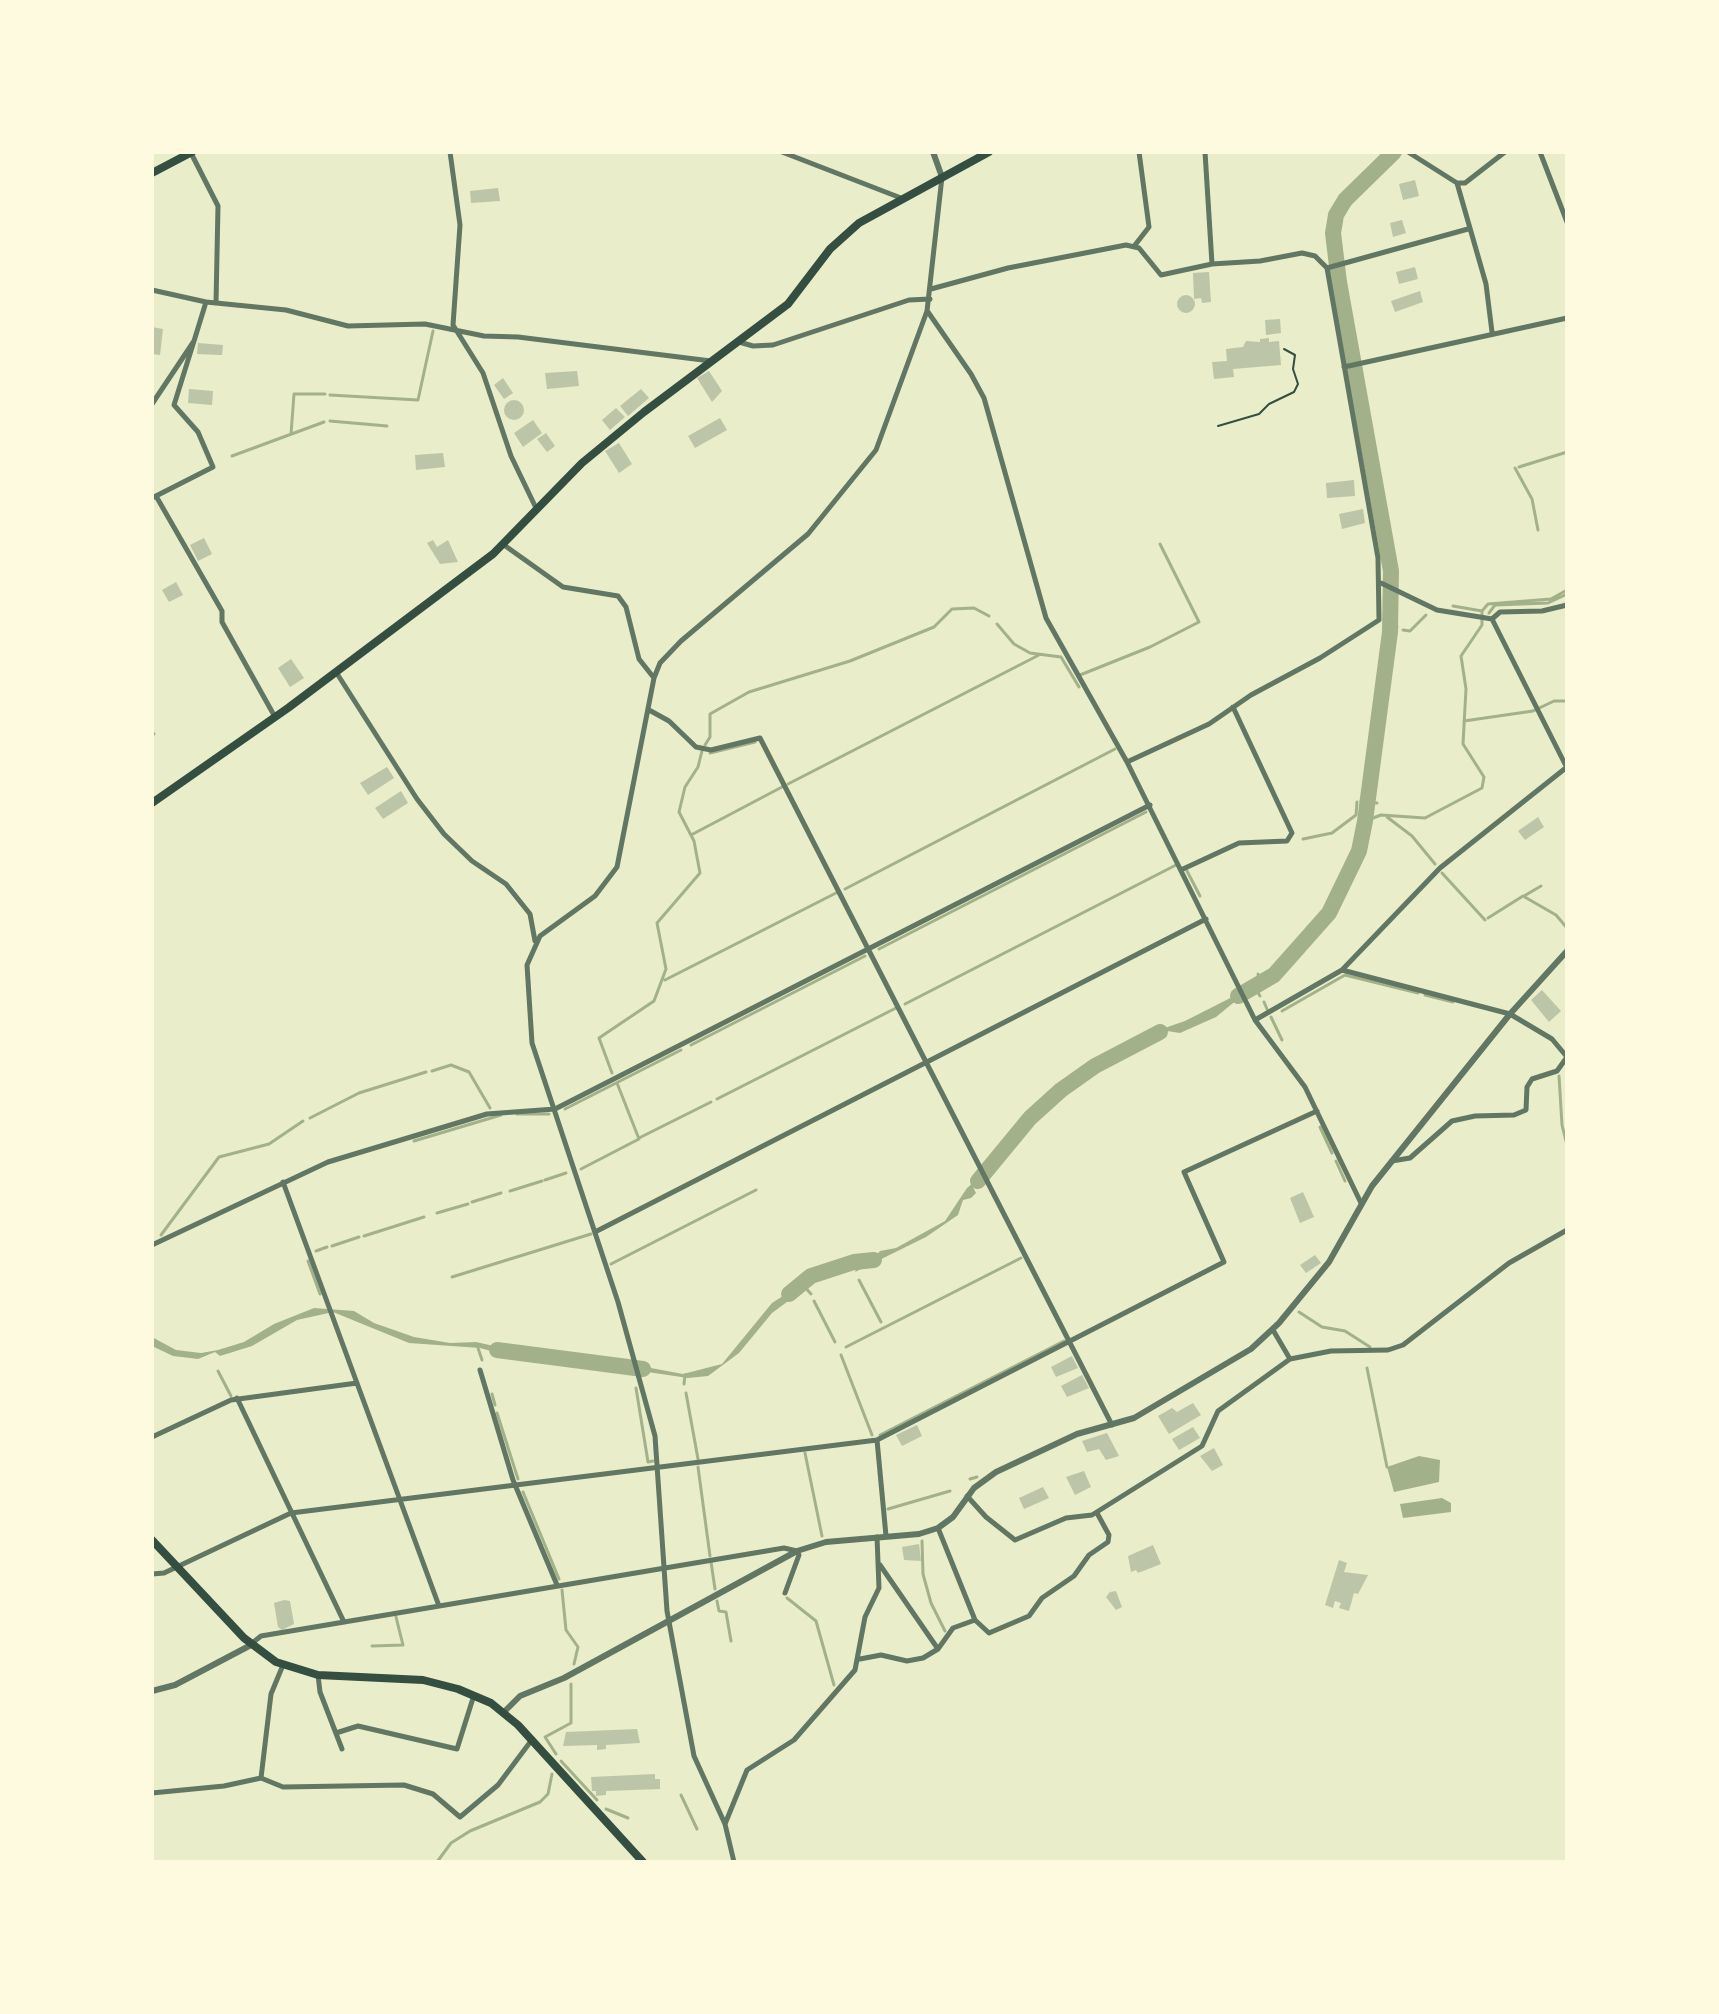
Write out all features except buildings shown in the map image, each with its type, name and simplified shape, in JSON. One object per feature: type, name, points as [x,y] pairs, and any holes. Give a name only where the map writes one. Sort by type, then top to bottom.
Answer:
[{"type":"main road","points":[[152,173],[192,152]]},
{"type":"main road","points":[[152,803],[275,717],[504,545],[582,463],[795,297],[837,242],[875,212],[989,152]]},
{"type":"main road","points":[[152,1540],[251,1645],[283,1665],[318,1675],[403,1677],[474,1694],[504,1712],[643,1862]]},
{"type":"street","points":[[192,152],[218,206],[216,303]]},
{"type":"street","points":[[450,152],[460,225],[453,325],[483,373],[511,456],[536,508]]},
{"type":"street","points":[[782,152],[901,198]]},
{"type":"street","points":[[734,1862],[725,1824],[696,1764],[669,1621],[655,1436],[633,1354],[529,1024],[527,972],[536,942],[553,923],[595,896],[615,872],[654,678],[672,649],[801,542],[858,476],[880,441],[930,299],[942,177],[933,152]]},
{"type":"street","points":[[931,289],[1008,268],[1135,245],[1149,227],[1139,152]]},
{"type":"street","points":[[1205,152],[1212,264]]},
{"type":"street","points":[[1408,152],[1457,183],[1465,183],[1505,152]]},
{"type":"street","points":[[1540,152],[1567,222]]},
{"type":"street","points":[[1457,183],[1486,284],[1492,332]]},
{"type":"street","points":[[1329,266],[1468,229]]},
{"type":"street","points":[[1127,762],[1209,724],[1375,624],[1381,615],[1383,584],[1329,266],[1315,256],[1302,253],[1260,261],[1212,264],[1161,275],[1135,245]]},
{"type":"street","points":[[152,290],[206,302],[286,310],[356,327],[425,324],[484,336],[518,337],[711,361]]},
{"type":"street","points":[[738,341],[753,346],[773,345],[909,300],[930,299]]},
{"type":"street","points":[[206,302],[174,405],[198,432],[213,467],[154,497],[222,611],[222,622],[275,717]]},
{"type":"street","points":[[927,311],[984,398],[1043,611],[1150,805],[1255,1020],[1298,1074],[1361,1203]]},
{"type":"street","points":[[1347,367],[1492,332],[1567,318]]},
{"type":"street","points":[[152,404],[194,341]]},
{"type":"street","points":[[504,545],[563,587],[618,596],[626,607],[642,666],[654,678]]},
{"type":"street","points":[[1383,584],[1437,610],[1490,619]]},
{"type":"street","points":[[1490,619],[1497,612],[1542,611],[1567,605]]},
{"type":"street","points":[[1255,1020],[1342,970],[1440,868],[1567,768],[1490,619]]},
{"type":"street","points":[[335,671],[417,799],[444,834],[472,861],[510,888],[530,914],[536,942]]},
{"type":"street","points":[[1182,870],[1239,843],[1287,841],[1292,833],[1233,707]]},
{"type":"street","points":[[649,710],[669,721],[696,747],[711,750],[760,738],[1112,1425]]},
{"type":"street","points":[[152,1245],[328,1162],[487,1114],[555,1109],[1150,805]]},
{"type":"street","points":[[595,1232],[1206,919]]},
{"type":"street","points":[[504,1712],[520,1696],[564,1678],[797,1551],[826,1542],[919,1534],[938,1528],[953,1517],[967,1496],[999,1470],[1077,1434],[1141,1415],[1251,1349],[1273,1330],[1336,1254],[1361,1203],[1392,1161],[1510,1014],[1567,951]]},
{"type":"street","points":[[1342,970],[1510,1014],[1552,1039],[1567,1057],[1557,1071],[1532,1079],[1527,1087],[1526,1110],[1514,1115],[1475,1116],[1452,1121],[1410,1158],[1392,1161]]},
{"type":"street","points":[[152,1574],[177,1567],[291,1513],[877,1440],[1224,1262],[1184,1172],[1317,1111]]},
{"type":"street","points":[[283,1182],[439,1606]]},
{"type":"street","points":[[967,1496],[986,1517],[1015,1540],[1069,1516],[1097,1513],[1202,1446],[1218,1411],[1290,1359],[1331,1351],[1393,1349],[1421,1334],[1509,1263],[1567,1230]]},
{"type":"street","points":[[1273,1330],[1290,1359]]},
{"type":"street","points":[[480,1370],[516,1486],[557,1585]]},
{"type":"street","points":[[152,1437],[237,1398],[357,1383]]},
{"type":"street","points":[[237,1398],[344,1622]]},
{"type":"street","points":[[877,1440],[886,1536]]},
{"type":"street","points":[[938,1528],[975,1620],[989,1633],[1029,1616],[1042,1598],[1074,1576],[1090,1554],[1108,1542],[1109,1535],[1097,1513]]},
{"type":"street","points":[[725,1824],[747,1770],[801,1734],[855,1670],[860,1659],[865,1617],[878,1591],[877,1537]]},
{"type":"street","points":[[152,1691],[175,1685],[251,1645],[261,1636],[780,1548],[797,1551]]},
{"type":"street","points":[[785,1593],[799,1559],[797,1551]]},
{"type":"street","points":[[879,1564],[938,1649]]},
{"type":"street","points":[[860,1659],[881,1655],[907,1661],[938,1649],[953,1628],[975,1620]]},
{"type":"street","points":[[261,1778],[271,1694],[283,1665]]},
{"type":"street","points":[[318,1675],[320,1692],[342,1749]]},
{"type":"street","points":[[336,1733],[358,1726],[457,1749],[474,1694]]},
{"type":"street","points":[[152,1793],[224,1786],[261,1778],[283,1787],[404,1785],[433,1794],[460,1817],[498,1785],[531,1741]]},
{"type":"path","points":[[1218,426],[1259,414],[1269,404],[1294,392],[1298,384],[1293,369],[1295,355],[1284,349]]},
{"type":"shaded area","points":[[1254,986],[1216,1017],[1180,1033],[1167,1031],[1144,1041],[1153,1032],[1185,1021]]},
{"type":"shaded area","points":[[992,1167],[973,1187],[976,1193],[963,1200],[958,1215],[926,1237],[855,1272],[858,1263],[854,1262],[867,1255],[873,1259],[880,1251],[896,1248],[945,1221],[967,1188]]},
{"type":"shaded area","points":[[806,1281],[799,1293],[772,1313],[739,1353],[708,1376],[688,1378],[621,1368],[640,1366],[683,1374],[722,1364],[772,1303]]},
{"type":"shaded area","points":[[314,1308],[354,1311],[374,1323],[414,1337],[450,1343],[476,1342],[516,1351],[506,1355],[480,1348],[409,1343],[333,1312],[297,1320],[252,1346],[220,1356],[215,1352],[198,1359],[173,1356],[152,1346],[152,1337],[176,1350],[201,1353],[218,1350],[244,1342],[274,1324]]},
{"type":"shaded area","points":[[1419,1456],[1440,1460],[1439,1482],[1394,1492],[1387,1467]]},
{"type":"shaded area","points":[[1442,1498],[1451,1503],[1451,1512],[1403,1518],[1400,1504]]},
{"type":"waterway","points":[[1238,996],[1274,975],[1329,913],[1359,851],[1365,821],[1390,632],[1391,571],[1333,233],[1336,215],[1345,200],[1394,152]]},
{"type":"waterway","points":[[330,395],[418,400],[433,331]]},
{"type":"waterway","points":[[291,434],[294,394],[325,394]]},
{"type":"waterway","points":[[330,421],[387,426]]},
{"type":"waterway","points":[[232,456],[324,422]]},
{"type":"waterway","points":[[1519,467],[1567,452]]},
{"type":"waterway","points":[[1515,468],[1532,499],[1538,530]]},
{"type":"waterway","points":[[1080,675],[1150,647],[1199,622],[1160,544]]},
{"type":"waterway","points":[[1365,821],[1381,815],[1425,818],[1482,788],[1484,777],[1463,744],[1466,689],[1461,656],[1482,625],[1482,611],[1488,604],[1551,599],[1567,590]]},
{"type":"waterway","points":[[1489,613],[1495,605],[1548,603],[1567,594]]},
{"type":"waterway","points":[[1453,606],[1482,611]]},
{"type":"waterway","points":[[705,745],[710,737],[710,714],[749,692],[850,661],[934,627],[952,609],[974,608],[989,616]]},
{"type":"waterway","points":[[1403,630],[1410,631],[1426,615]]},
{"type":"waterway","points":[[997,624],[1014,644],[1030,653],[1061,657],[1079,687]]},
{"type":"waterway","points":[[1391,624],[1397,627]]},
{"type":"waterway","points":[[788,784],[1039,655]]},
{"type":"waterway","points":[[1464,721],[1533,711],[1554,701],[1567,701]]},
{"type":"waterway","points":[[710,753],[755,742]]},
{"type":"waterway","points":[[845,889],[1115,749]]},
{"type":"waterway","points":[[612,1073],[599,1038],[654,1001],[666,969],[657,923],[700,873],[694,841],[679,812],[685,787],[698,767],[702,751]]},
{"type":"waterway","points":[[691,835],[782,787]]},
{"type":"waterway","points":[[1361,801],[1377,803]]},
{"type":"waterway","points":[[1303,839],[1332,833],[1356,815],[1357,802]]},
{"type":"waterway","points":[[879,949],[1146,812]]},
{"type":"waterway","points":[[1387,817],[1412,836],[1435,864]]},
{"type":"waterway","points":[[905,1004],[1176,865]]},
{"type":"waterway","points":[[1187,871],[1200,896]]},
{"type":"waterway","points":[[1442,873],[1485,920]]},
{"type":"waterway","points":[[1524,896],[1541,886]]},
{"type":"waterway","points":[[665,980],[836,893]]},
{"type":"waterway","points":[[1488,918],[1523,896],[1556,915],[1567,928]]},
{"type":"waterway","points":[[691,1045],[865,956]]},
{"type":"waterway","points":[[1258,974],[1259,980],[1254,986],[1260,996]]},
{"type":"waterway","points":[[1282,1011],[1345,975],[1418,993]]},
{"type":"waterway","points":[[1425,995],[1453,1002]]},
{"type":"waterway","points":[[1264,1002],[1267,1009]]},
{"type":"waterway","points":[[717,1099],[896,1008]]},
{"type":"waterway","points":[[1271,1017],[1282,1040]]},
{"type":"waterway","points":[[978,1181],[1030,1118],[1061,1090],[1095,1066],[1160,1032]]},
{"type":"waterway","points":[[565,1109],[681,1050]]},
{"type":"waterway","points":[[432,1071],[451,1065],[469,1072],[490,1108]]},
{"type":"waterway","points":[[310,1118],[359,1093],[426,1072]]},
{"type":"waterway","points":[[1559,1076],[1562,1125],[1567,1145]]},
{"type":"waterway","points":[[581,1169],[639,1139],[617,1083]]},
{"type":"waterway","points":[[639,1138],[711,1102]]},
{"type":"waterway","points":[[517,1114],[549,1114]]},
{"type":"waterway","points":[[414,1141],[501,1115]]},
{"type":"waterway","points":[[161,1235],[219,1157],[269,1144],[303,1121]]},
{"type":"waterway","points":[[1320,1127],[1332,1153]]},
{"type":"waterway","points":[[1336,1161],[1345,1181]]},
{"type":"waterway","points":[[545,1180],[566,1173]]},
{"type":"waterway","points":[[510,1191],[542,1181]]},
{"type":"waterway","points":[[611,1264],[756,1190]]},
{"type":"waterway","points":[[472,1202],[501,1193]]},
{"type":"waterway","points":[[437,1213],[468,1204]]},
{"type":"waterway","points":[[364,1236],[424,1217]]},
{"type":"waterway","points":[[452,1277],[591,1234]]},
{"type":"waterway","points":[[332,1246],[359,1237]]},
{"type":"waterway","points":[[316,1251],[327,1247]]},
{"type":"waterway","points":[[846,1347],[1021,1258]]},
{"type":"waterway","points":[[789,1294],[811,1276],[854,1262],[874,1260]]},
{"type":"waterway","points":[[308,1261],[320,1294]]},
{"type":"waterway","points":[[859,1280],[881,1322]]},
{"type":"waterway","points":[[803,1285],[811,1294]]},
{"type":"waterway","points":[[814,1301],[835,1342]]},
{"type":"waterway","points":[[1299,1312],[1322,1327],[1345,1331],[1370,1347]]},
{"type":"waterway","points":[[880,1435],[1064,1341]]},
{"type":"waterway","points":[[478,1348],[482,1360]]},
{"type":"waterway","points":[[497,1350],[643,1369]]},
{"type":"waterway","points":[[841,1355],[872,1435]]},
{"type":"waterway","points":[[1367,1368],[1387,1467]]},
{"type":"waterway","points":[[218,1371],[231,1396]]},
{"type":"waterway","points":[[684,1384],[685,1375]]},
{"type":"waterway","points":[[636,1388],[648,1462],[653,1461]]},
{"type":"waterway","points":[[686,1393],[698,1459]]},
{"type":"waterway","points":[[492,1394],[495,1405]]},
{"type":"waterway","points":[[497,1413],[518,1479]]},
{"type":"waterway","points":[[805,1453],[822,1536]]},
{"type":"waterway","points":[[698,1467],[710,1556]]},
{"type":"waterway","points":[[970,1479],[977,1477]]},
{"type":"waterway","points":[[888,1509],[950,1491]]},
{"type":"waterway","points":[[523,1492],[559,1579]]},
{"type":"waterway","points":[[922,1541],[923,1574],[931,1603],[945,1631]]},
{"type":"waterway","points":[[711,1562],[715,1589]]},
{"type":"waterway","points":[[562,1590],[566,1630],[578,1647],[574,1664]]},
{"type":"waterway","points":[[787,1598],[816,1621],[834,1685]]},
{"type":"waterway","points":[[717,1601],[719,1611],[726,1612],[731,1641]]},
{"type":"waterway","points":[[372,1646],[403,1645],[396,1617]]},
{"type":"waterway","points":[[556,1754],[545,1737],[571,1723],[571,1684]]},
{"type":"waterway","points":[[561,1761],[597,1800]]},
{"type":"waterway","points":[[437,1862],[451,1843],[470,1831],[540,1802],[548,1794],[552,1774]]},
{"type":"waterway","points":[[681,1795],[697,1829]]},
{"type":"waterway","points":[[606,1809],[628,1818]]}]
